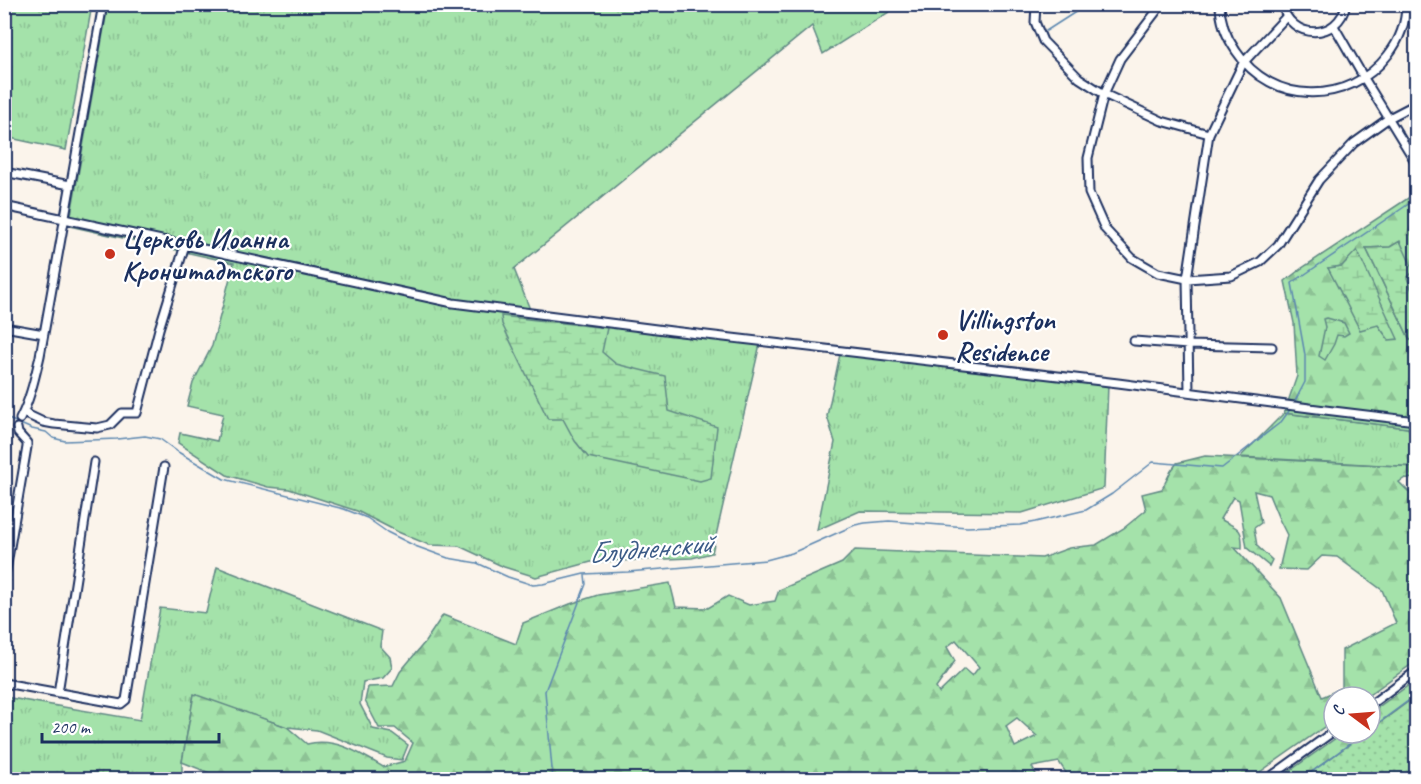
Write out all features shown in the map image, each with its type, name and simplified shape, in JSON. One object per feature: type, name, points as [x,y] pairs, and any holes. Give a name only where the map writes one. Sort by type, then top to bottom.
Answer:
[{"type":"street","points":[[103,4],[44,334],[35,376],[22,416],[54,424],[97,428],[110,425],[122,413],[137,413],[159,328],[185,245]]},
{"type":"street","points":[[1036,4],[1035,21],[1043,40],[1079,78],[1104,94],[1162,121],[1209,134]]},
{"type":"street","points":[[1162,4],[1120,59],[1104,94],[1088,158],[1089,193],[1105,229],[1132,258],[1158,273],[1186,279],[1231,276],[1260,262],[1278,245],[1319,180],[1354,143],[1389,118],[1416,104]]},
{"type":"street","points":[[1220,4],[1228,39],[1244,63],[1267,81],[1295,92],[1325,93],[1354,84],[1378,67],[1396,43],[1406,15],[1406,4]]},
{"type":"street","points":[[1282,4],[1286,17],[1293,25],[1314,32],[1324,31],[1334,26],[1341,18],[1346,4]]},
{"type":"street","points":[[1189,392],[1186,279],[1209,134],[1244,63],[1286,17]]},
{"type":"street","points":[[1334,26],[1416,163]]},
{"type":"street","points":[[4,172],[70,185]]},
{"type":"street","points":[[4,206],[453,303],[1416,421]]},
{"type":"street","points":[[4,327],[44,334]]},
{"type":"street","points":[[1134,341],[1272,347]]},
{"type":"street","points":[[4,582],[27,447],[27,443],[16,428]]},
{"type":"street","points":[[58,693],[94,462]]},
{"type":"street","points":[[4,683],[121,704],[126,700],[164,467]]},
{"type":"street","points":[[1382,696],[1416,671]]},
{"type":"street","points":[[1266,780],[1322,739]]},
{"type":"green space","points":[[5,4],[92,5],[66,150],[5,137]]},
{"type":"green space","points":[[108,5],[900,5],[823,54],[812,26],[514,269],[533,317],[760,344],[712,553],[692,558],[591,562],[536,577],[504,567],[459,546],[429,545],[357,511],[289,489],[268,487],[227,475],[178,443],[180,433],[217,441],[223,414],[187,406],[193,383],[212,346],[234,263],[69,226]]},
{"type":"green space","points":[[1416,193],[1416,295],[1407,278],[1399,242],[1390,247],[1366,248],[1410,340],[1416,338],[1416,429],[1284,413],[1297,376],[1294,323],[1285,281]],"holes":[[[1342,266],[1389,340],[1378,325],[1328,268]]]},
{"type":"green space","points":[[1400,241],[1414,271],[1407,278],[1416,295],[1416,338],[1410,340],[1366,248],[1390,247]]},
{"type":"green space","points":[[1357,250],[1398,339],[1389,340],[1378,325],[1360,330],[1328,268],[1342,266]]},
{"type":"green space","points":[[501,316],[607,328],[602,352],[616,364],[665,376],[669,411],[717,427],[711,478],[700,481],[588,457],[575,441],[563,419],[548,419],[502,324]]},
{"type":"green space","points":[[1323,319],[1344,323],[1349,333],[1344,336],[1337,335],[1325,360],[1319,356],[1325,327]]},
{"type":"green space","points":[[840,354],[1108,385],[1104,488],[1022,513],[860,511],[817,530],[835,442],[827,416]]},
{"type":"green space","points":[[1284,413],[1416,429],[1416,467],[1240,457]]},
{"type":"green space","points":[[1205,456],[1416,467],[1416,479],[1405,478],[1399,482],[1416,499],[1416,661],[1382,685],[1342,685],[1342,650],[1396,623],[1382,590],[1337,557],[1322,556],[1307,570],[1279,569],[1287,535],[1269,495],[1254,491],[1261,523],[1254,528],[1257,546],[1272,560],[1269,566],[1247,548],[1239,500],[1233,497],[1220,519],[1238,529],[1242,548],[1234,547],[1281,598],[1322,697],[1322,728],[1250,779],[1070,779],[1059,762],[1032,767],[1039,780],[227,780],[182,762],[194,694],[287,727],[307,744],[327,743],[347,748],[383,767],[405,761],[413,743],[395,728],[379,728],[365,701],[368,687],[393,686],[400,672],[425,642],[443,615],[516,644],[523,623],[570,604],[598,595],[670,583],[676,607],[708,608],[728,596],[749,605],[775,601],[779,590],[842,563],[855,550],[1042,558],[1069,548],[1096,545],[1124,528],[1146,510],[1142,494],[1162,489],[1177,463]],"holes":[[[956,640],[979,667],[972,676],[964,669],[939,693],[936,688],[955,661],[947,647]],[[1017,718],[1037,736],[1015,747],[1006,726]]]},
{"type":"green space","points":[[217,567],[382,631],[380,646],[390,657],[392,668],[383,678],[363,682],[360,704],[373,729],[392,733],[408,745],[402,760],[387,758],[317,730],[287,727],[194,695],[182,762],[182,779],[5,779],[4,697],[140,720],[160,608],[206,613]]},
{"type":"green space","points":[[1416,680],[1416,779],[1277,780],[1326,745],[1382,745],[1382,704]]},
{"type":"green space","points":[[1416,696],[1416,779],[1302,779],[1349,745],[1382,745],[1382,721]]},
{"type":"waterway","points":[[1046,31],[1088,4]]},
{"type":"waterway","name":"Блудненский","points":[[1295,401],[1305,382],[1305,355],[1292,283],[1416,199]]},
{"type":"waterway","name":"Блудненский","points":[[4,417],[65,441],[145,436],[160,439],[224,479],[344,509],[367,518],[387,532],[415,546],[448,558],[477,563],[533,585],[584,574],[766,560],[792,553],[855,525],[865,523],[889,521],[967,527],[1020,525],[1035,522],[1086,510],[1112,494],[1153,462],[1222,468],[1281,422],[1289,411]]},
{"type":"waterway","points":[[553,780],[545,691],[586,584],[585,575]]},
{"type":"waterway","points":[[1382,720],[1416,695]]},
{"type":"waterway","points":[[1301,780],[1348,745]]},
{"type":"place","name":"Церковь Иоанна Кронштадтского","points":[[110,254]]},
{"type":"place","name":"Villingston Residence","points":[[943,335]]}]
